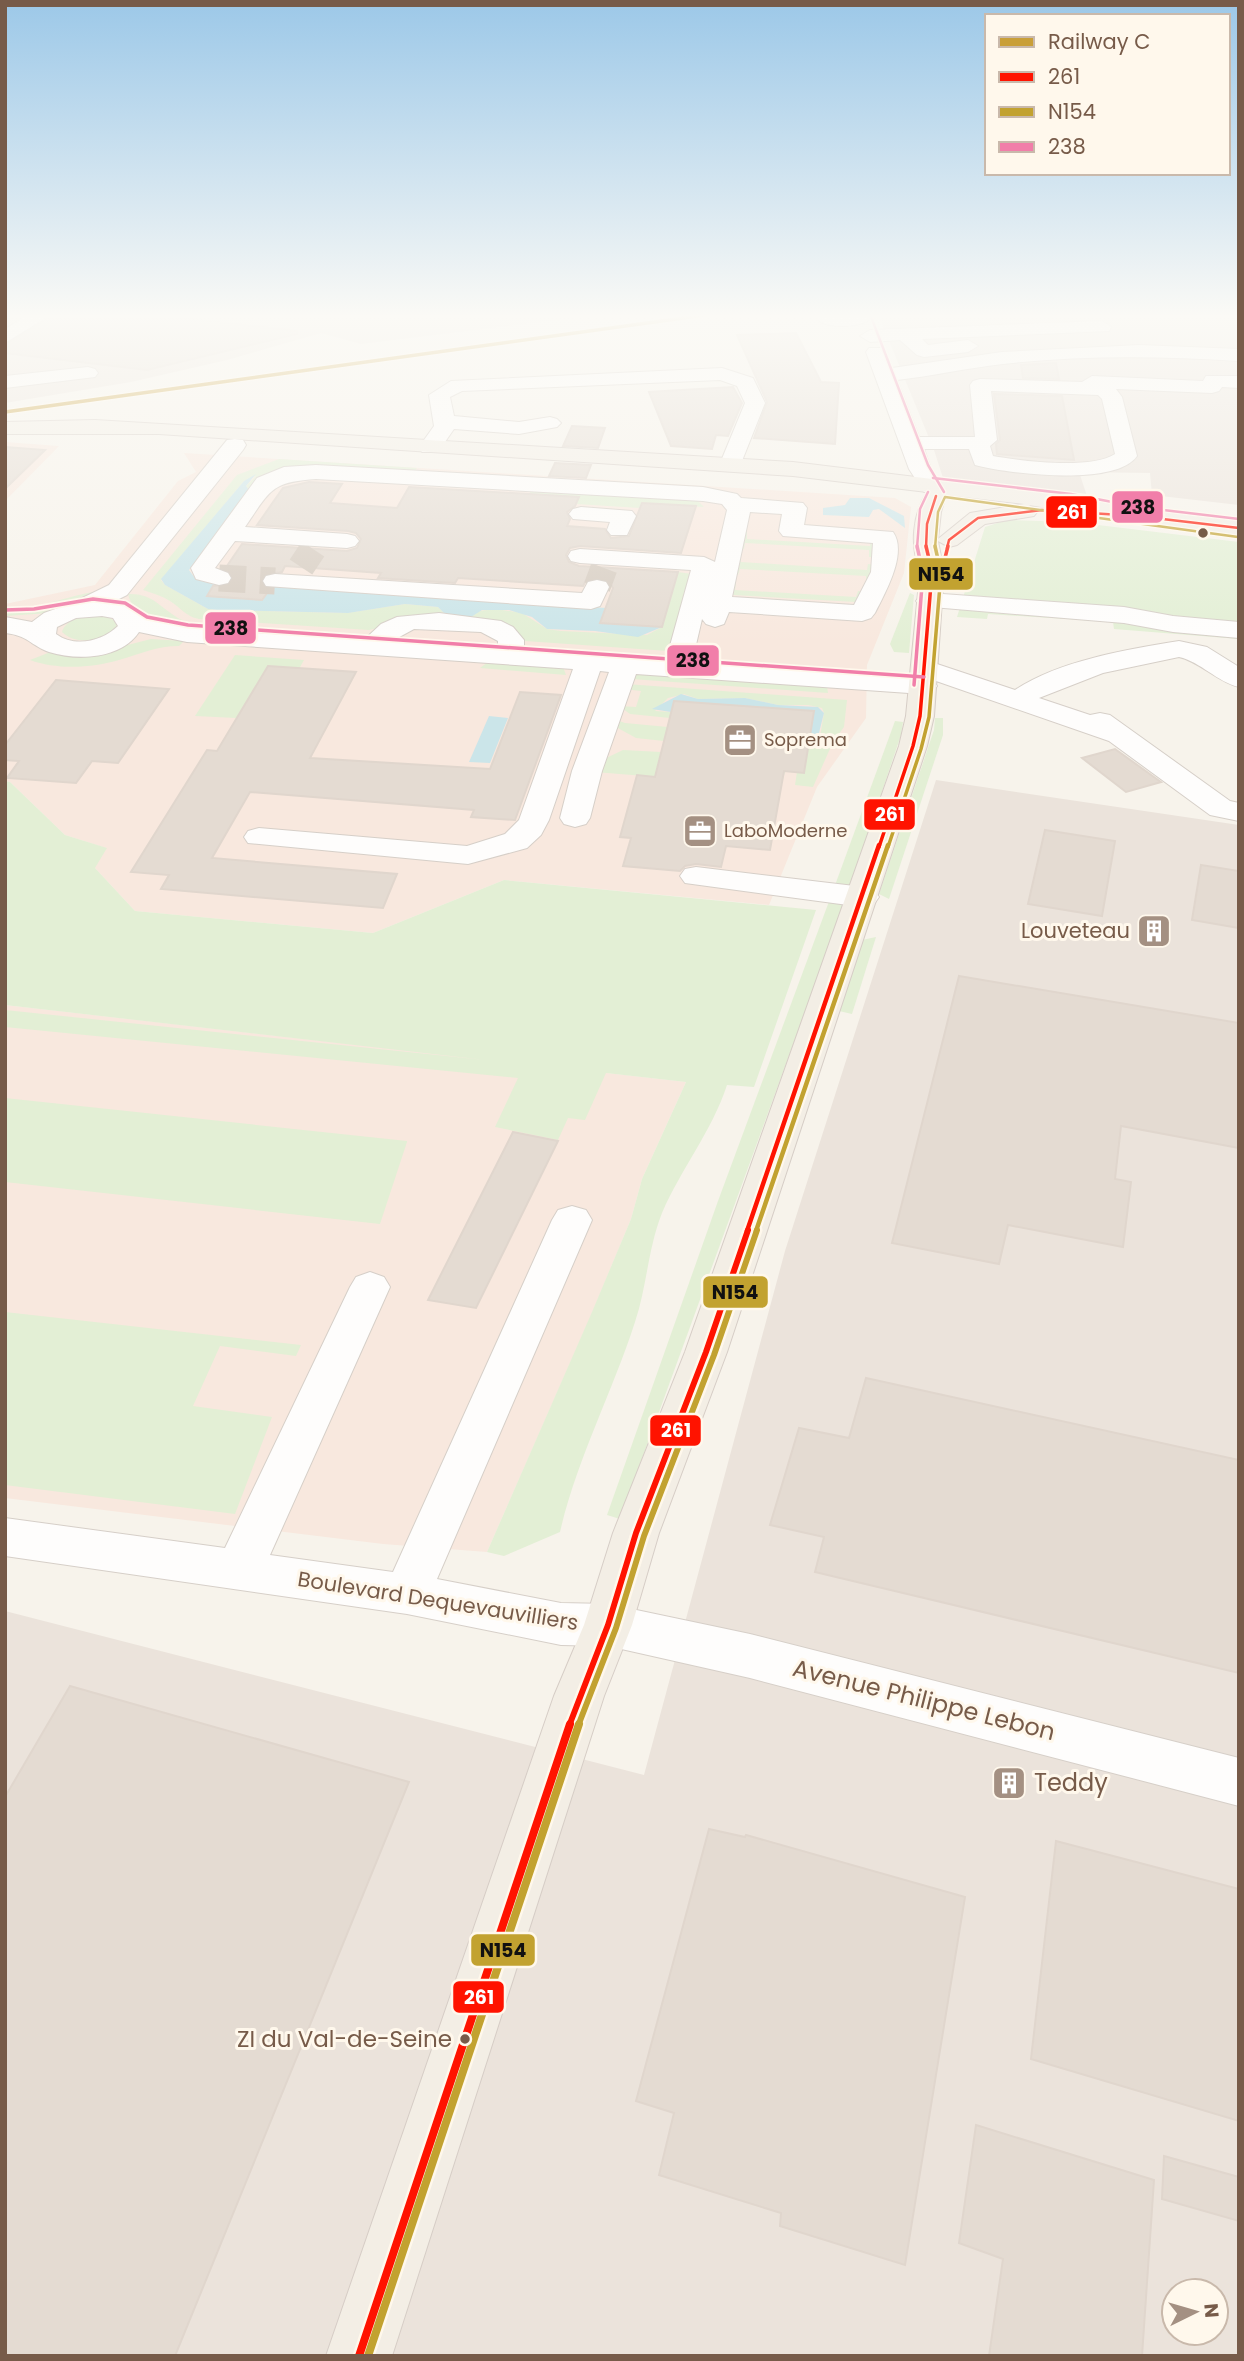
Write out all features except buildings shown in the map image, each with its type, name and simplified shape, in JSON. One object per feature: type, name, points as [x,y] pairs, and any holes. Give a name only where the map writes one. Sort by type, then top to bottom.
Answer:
[{"type":"main road","points":[[5,429],[430,447],[730,466],[870,478],[1042,510],[1137,516],[1239,528]]},
{"type":"main road","points":[[240,440],[811,481],[1070,503],[1137,516]]},
{"type":"main road","name":"Boulevard Dequevauvilliers","points":[[608,1625],[636,1533],[706,1352],[913,746],[924,677],[932,572],[926,550],[929,510],[934,492],[949,506],[949,540],[946,558],[941,566],[932,572]]},
{"type":"main road","name":"Boulevard Dequevauvilliers","points":[[949,540],[978,518],[1042,510]]},
{"type":"main road","points":[[359,2356],[579,1696],[608,1625]]},
{"type":"street","points":[[430,447],[445,424]]},
{"type":"street","points":[[473,424],[519,428],[543,424]]},
{"type":"street","points":[[730,466],[747,424]]},
{"type":"street","points":[[903,424],[921,472],[934,492]]},
{"type":"street","points":[[870,478],[891,469],[899,455],[911,444],[978,443],[986,440],[984,424]]},
{"type":"street","points":[[978,443],[983,460],[993,463],[1099,467],[1113,465],[1126,456],[1118,424]]},
{"type":"street","points":[[109,643],[128,632],[123,607],[240,440]]},
{"type":"street","points":[[219,578],[205,574],[203,568],[265,483],[279,475],[299,472],[687,493],[728,501],[795,508],[791,531],[885,537],[883,572],[862,614],[716,611]]},
{"type":"street","points":[[682,670],[704,564],[728,501]]},
{"type":"street","points":[[682,670],[716,611],[739,508],[728,501]]},
{"type":"street","points":[[228,533],[300,564],[591,601],[624,516],[581,514]]},
{"type":"street","points":[[300,564],[347,541]]},
{"type":"street","points":[[580,556],[704,564]]},
{"type":"street","points":[[929,601],[1124,615],[1173,624],[1239,630]]},
{"type":"street","points":[[5,619],[123,607],[145,626],[187,635],[318,654],[371,648],[682,670],[924,677],[1004,697],[1067,717],[1086,711],[1221,809],[1239,812]]},
{"type":"street","points":[[716,611],[724,633],[719,657],[721,672]]},
{"type":"street","points":[[43,636],[44,624],[69,612]]},
{"type":"street","points":[[5,625],[27,629],[43,636],[50,643],[71,649],[187,635]]},
{"type":"street","points":[[1004,697],[1028,691],[1058,678],[1179,649],[1198,653],[1239,679]]},
{"type":"street","points":[[259,837],[468,855],[516,841],[530,829],[534,820],[589,663]]},
{"type":"street","points":[[575,818],[587,771],[625,666]]},
{"type":"street","points":[[696,876],[863,897]]},
{"type":"street","points":[[407,1594],[572,1220]]},
{"type":"street","points":[[238,1572],[370,1287]]},
{"type":"street","name":"Boulevard Dequevauvilliers","points":[[5,1537],[407,1594],[561,1624],[608,1625]]},
{"type":"street","name":"Avenue Philippe Lebon","points":[[608,1625],[777,1662],[1239,1782]]},
{"type":"shaded area","points":[[923,424],[1239,424],[1239,505],[1152,495],[1150,473],[1079,472],[1087,496],[943,478]]},
{"type":"shaded area","points":[[5,442],[59,446],[5,501]]},
{"type":"shaded area","points":[[184,453],[895,498],[911,507],[904,573],[867,665],[866,718],[817,787],[769,905],[504,880],[373,933],[135,911],[94,867],[106,848],[65,835],[10,782],[5,781],[5,604],[95,585],[178,481],[196,472]]},
{"type":"shaded area","points":[[936,780],[1239,825],[1239,2356],[5,2356],[5,1611],[644,1775],[785,1251]]},
{"type":"shaded area","points":[[5,1005],[686,1082],[642,1179],[631,1219],[592,1313],[487,1552],[383,1544],[5,1498]]},
{"type":"green space","points":[[279,459],[417,468],[411,475],[280,470],[258,479],[249,490],[246,486],[256,476],[244,481],[161,580],[165,585],[208,609],[217,610],[347,613],[405,604],[438,607],[445,614],[369,630],[199,619],[187,614],[167,599],[143,590],[237,475]]},
{"type":"green space","points":[[533,490],[690,499],[698,501],[704,507],[642,503],[640,508],[576,504],[578,499],[526,496]]},
{"type":"green space","points":[[1007,520],[1073,522],[1239,542],[1239,639],[1114,629],[1113,622],[988,614],[987,619],[957,617],[985,527]]},
{"type":"green space","points":[[740,532],[747,532],[747,539],[870,546],[871,540],[880,540],[878,557],[869,557],[869,550],[745,543],[744,549],[737,548]]},
{"type":"green space","points":[[735,555],[741,556],[741,562],[867,570],[868,564],[877,565],[866,584],[866,576],[740,569],[738,575],[730,574]]},
{"type":"green space","points":[[678,572],[692,574],[668,651],[525,641],[513,628],[471,617],[478,611],[496,609],[522,613],[547,629],[647,635],[662,627]]},
{"type":"green space","points":[[728,583],[736,583],[735,590],[856,597],[858,591],[868,592],[856,602],[733,595],[731,601]]},
{"type":"green space","points":[[104,592],[50,613],[5,616],[7,609],[28,608]]},
{"type":"green space","points":[[910,593],[914,595],[909,653],[894,652],[890,644]]},
{"type":"green space","points":[[128,594],[143,595],[177,618],[196,626],[193,630],[145,616],[137,610]]},
{"type":"green space","points":[[93,615],[106,616],[117,622],[116,629],[104,637],[89,640],[75,639],[62,632],[70,621]]},
{"type":"green space","points":[[213,624],[373,635],[365,642],[208,630]]},
{"type":"green space","points":[[151,639],[184,641],[179,646],[156,649],[98,665],[63,667],[30,660],[53,651],[108,650]]},
{"type":"green space","points":[[520,646],[668,656],[662,662],[522,653]]},
{"type":"green space","points":[[235,655],[304,660],[299,669],[236,718],[195,716]]},
{"type":"green space","points":[[728,660],[830,667],[829,674],[731,667]]},
{"type":"green space","points":[[488,662],[563,667],[566,675],[480,668]]},
{"type":"green space","points":[[637,673],[827,686],[828,693],[631,679]]},
{"type":"green space","points":[[626,684],[847,700],[844,727],[833,742],[813,787],[795,785],[797,772],[804,773],[809,741],[820,737],[824,713],[822,708],[778,705],[745,698],[698,699],[684,694],[668,698],[655,711],[671,712],[670,718],[630,714],[619,706],[636,707],[641,691],[624,689]]},
{"type":"green space","points":[[935,718],[943,718],[943,735],[889,899],[879,894],[934,730]]},
{"type":"green space","points":[[614,719],[625,723],[668,727],[664,741],[636,738],[616,727]]},
{"type":"green space","points":[[895,721],[903,722],[901,735],[850,887],[834,888]]},
{"type":"green space","points":[[623,750],[661,752],[659,762],[785,772],[781,787],[595,772],[602,760]]},
{"type":"green space","points":[[5,781],[10,782],[65,835],[107,848],[95,868],[135,911],[373,933],[504,880],[816,910],[754,1087],[727,1085],[713,1118],[662,1213],[635,1322],[585,1452],[560,1532],[504,1556],[487,1552],[592,1312],[631,1219],[642,1179],[686,1082],[606,1073],[585,1120],[568,1118],[558,1140],[495,1127],[518,1078],[5,1027],[5,1010],[485,1060],[5,1005]]},
{"type":"green space","points":[[831,896],[845,902],[620,1519],[607,1515],[718,1201]]},
{"type":"green space","points":[[876,937],[852,1014],[839,1011],[862,940]]},
{"type":"green space","points":[[5,1098],[407,1142],[380,1224],[5,1182]]},
{"type":"green space","points":[[5,1312],[301,1345],[296,1356],[220,1346],[193,1406],[272,1417],[235,1514],[5,1485]]},
{"type":"water","points":[[256,474],[246,486],[249,490],[189,570],[195,578],[216,581],[207,596],[262,600],[272,585],[606,608],[601,623],[662,627],[638,637],[595,631],[547,629],[532,617],[509,610],[482,610],[471,617],[445,614],[438,607],[405,604],[348,613],[217,610],[208,609],[165,585],[161,579],[244,481]]},
{"type":"water","points":[[850,498],[869,498],[904,516],[905,528],[879,509],[873,510],[869,517],[823,515],[823,508],[845,505]]},
{"type":"water","points":[[681,694],[698,699],[745,698],[778,705],[818,707],[824,713],[817,741],[809,741],[813,711],[675,701],[671,712],[652,709]]},
{"type":"water","points":[[489,716],[508,718],[490,763],[469,762]]},
{"type":"tunnel","points":[[301,567],[313,549]]},
{"type":"tunnel","points":[[597,587],[604,568]]},
{"type":"tunnel","points":[[219,578],[275,581]]},
{"type":"transit line","name":"238","points":[[912,424],[928,465],[944,492]]},
{"type":"transit line","name":"238","points":[[933,478],[1071,494],[1138,507],[1239,519]]},
{"type":"transit line","name":"238","points":[[914,685],[923,573],[917,549],[920,509],[928,492]]},
{"type":"transit line","name":"261","points":[[359,2356],[579,1696],[608,1625],[636,1533],[706,1352],[913,746],[920,716],[932,572],[927,553],[927,524],[936,496]]},
{"type":"transit line","name":"N154","points":[[368,2356],[587,1699],[616,1628],[644,1536],[714,1355],[921,749],[929,717],[941,573],[935,549],[938,512],[945,497],[1238,537]]},
{"type":"transit line","name":"261","points":[[932,572],[945,558],[949,540],[978,518],[1042,510],[1137,516],[1239,528]]},
{"type":"transit line","name":"238","points":[[5,610],[34,609],[93,599],[125,603],[147,617],[188,625],[924,677]]},
{"type":"place","name":"Soprema","points":[[740,740]]},
{"type":"place","name":"LaboModerne","points":[[700,831]]},
{"type":"place","name":"Louveteau","points":[[1154,931]]},
{"type":"place","name":"Teddy","points":[[1009,1783]]},
{"type":"place","name":"ZI du Val-de-Seine","points":[[465,2039]]}]
